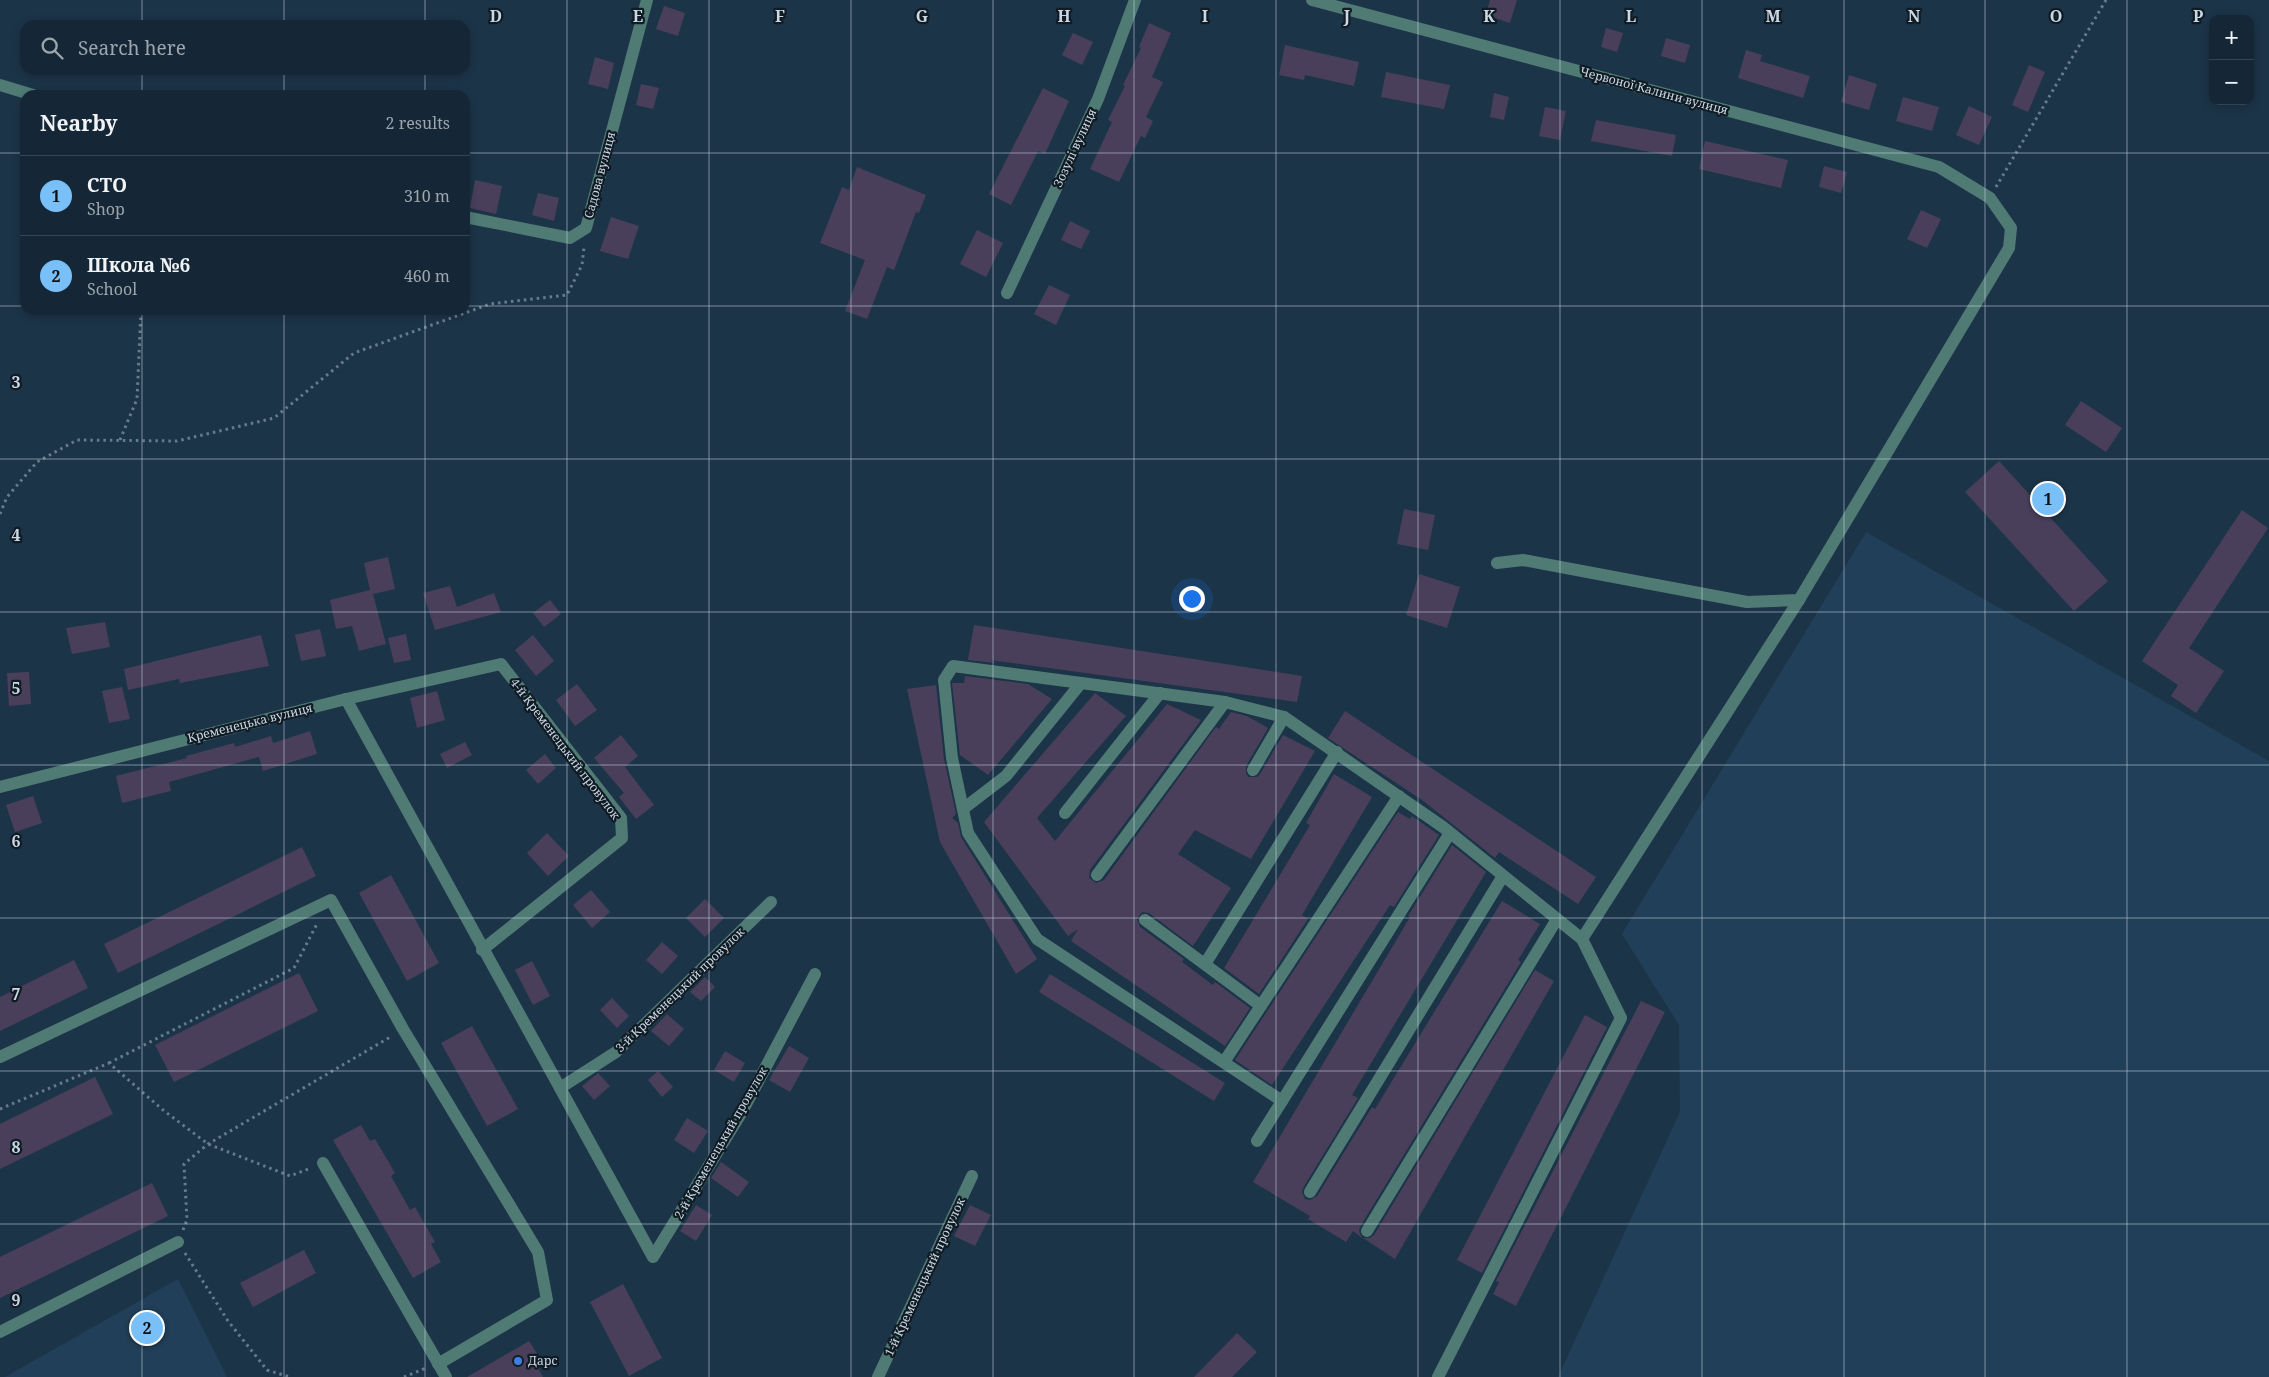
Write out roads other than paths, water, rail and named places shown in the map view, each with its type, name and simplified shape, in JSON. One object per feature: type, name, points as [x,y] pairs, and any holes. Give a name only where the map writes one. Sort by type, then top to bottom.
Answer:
[{"type":"street","name":"Садова вулиця","points":[[470,218],[570,238],[586,228],[647,0]]},
{"type":"street","name":"Зозулі вулиця","points":[[1007,293],[1098,98],[1135,0]]},
{"type":"street","name":"Червоної Калини вулиця","points":[[1312,0],[1939,167],[1990,198],[2011,228],[2009,248],[1799,600]]},
{"type":"street","points":[[0,85],[20,91]]},
{"type":"street","points":[[1497,563],[1523,560],[1747,602],[1799,600]]},
{"type":"street","points":[[1582,939],[1799,600]]},
{"type":"street","name":"Кременецька вулиця","points":[[0,787],[346,698],[501,664]]},
{"type":"street","name":"4-й Кременецький провулок","points":[[482,950],[622,838],[621,818],[501,664]]},
{"type":"street","points":[[1282,1101],[1038,939],[968,833],[952,758],[944,680],[953,666],[1225,702],[1284,717],[1337,752],[1450,833],[1582,939],[1621,1018],[1438,1377]]},
{"type":"street","points":[[963,809],[1006,776],[1081,683]]},
{"type":"street","points":[[1065,813],[1160,694]]},
{"type":"street","points":[[346,698],[482,950],[560,1088]]},
{"type":"street","points":[[1097,875],[1225,702]]},
{"type":"street","points":[[1253,770],[1284,717]]},
{"type":"street","points":[[1205,964],[1337,752]]},
{"type":"street","points":[[1224,1062],[1399,796]]},
{"type":"street","points":[[1257,1141],[1450,833]]},
{"type":"street","points":[[1310,1192],[1503,876]]},
{"type":"street","points":[[0,1057],[331,900],[402,1029],[538,1252],[546,1300],[438,1364]]},
{"type":"street","name":"3-й Кременецький провулок","points":[[560,1088],[616,1052],[771,902]]},
{"type":"street","points":[[1145,920],[1261,1006]]},
{"type":"street","points":[[1367,1231],[1558,920]]},
{"type":"street","name":"2-й Кременецький провулок","points":[[560,1088],[653,1257],[743,1110],[815,974]]},
{"type":"street","points":[[323,1163],[446,1377]]},
{"type":"street","name":"1-й Кременецький провулок","points":[[878,1377],[972,1176]]},
{"type":"street","points":[[1,1331],[178,1242]]},
{"type":"place","name":"СТО","points":[[2048,499]]},
{"type":"place","name":"Школа №6","points":[[147,1328]]},
{"type":"place","name":"Дарс","points":[[518,1361]]}]
